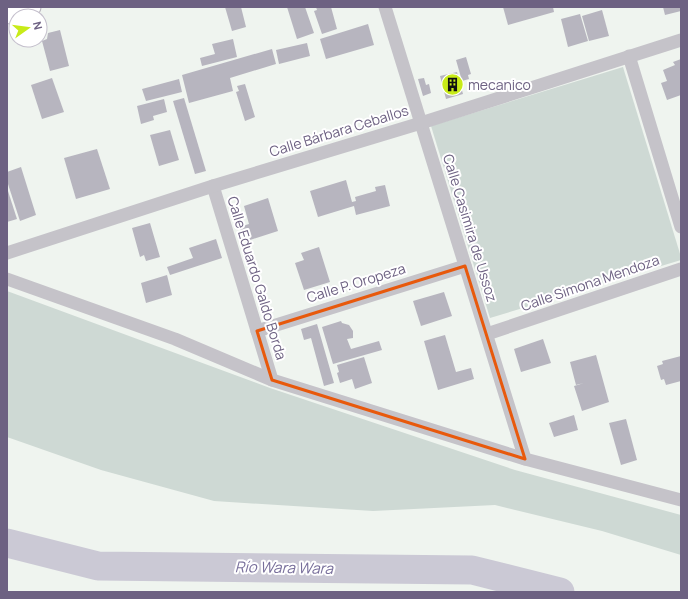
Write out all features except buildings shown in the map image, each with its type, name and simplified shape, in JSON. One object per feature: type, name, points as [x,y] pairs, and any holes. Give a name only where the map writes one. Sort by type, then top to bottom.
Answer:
[{"type":"street","points":[[7,14],[31,7]]},
{"type":"street","name":"Calle Casimira de Ussoz","points":[[385,7],[525,459]]},
{"type":"street","name":"Calle Bárbara Ceballos","points":[[7,253],[212,186],[421,123],[681,40]]},
{"type":"street","points":[[629,56],[681,228]]},
{"type":"street","name":"Calle Eduardo Galdo Borda","points":[[212,186],[272,380]]},
{"type":"street","name":"Calle P. Oropeza","points":[[257,330],[465,266]]},
{"type":"street","name":"Calle Simona Mendoza","points":[[487,334],[681,269]]},
{"type":"street","points":[[7,279],[175,339],[272,380],[525,459],[681,500]]},
{"type":"highlighted area","points":[[465,266],[525,459],[272,380],[257,331]]},
{"type":"shaded area","points":[[623,67],[681,260],[490,318],[431,126]]},
{"type":"shaded area","points":[[7,291],[270,388],[515,470],[681,515],[681,555],[602,531],[495,505],[373,511],[214,501],[101,470],[7,437]]},
{"type":"waterway","name":"Río Wara Wara","points":[[7,543],[98,566],[472,570],[560,592]]},
{"type":"place","name":"mecanico","points":[[452,85]]}]
